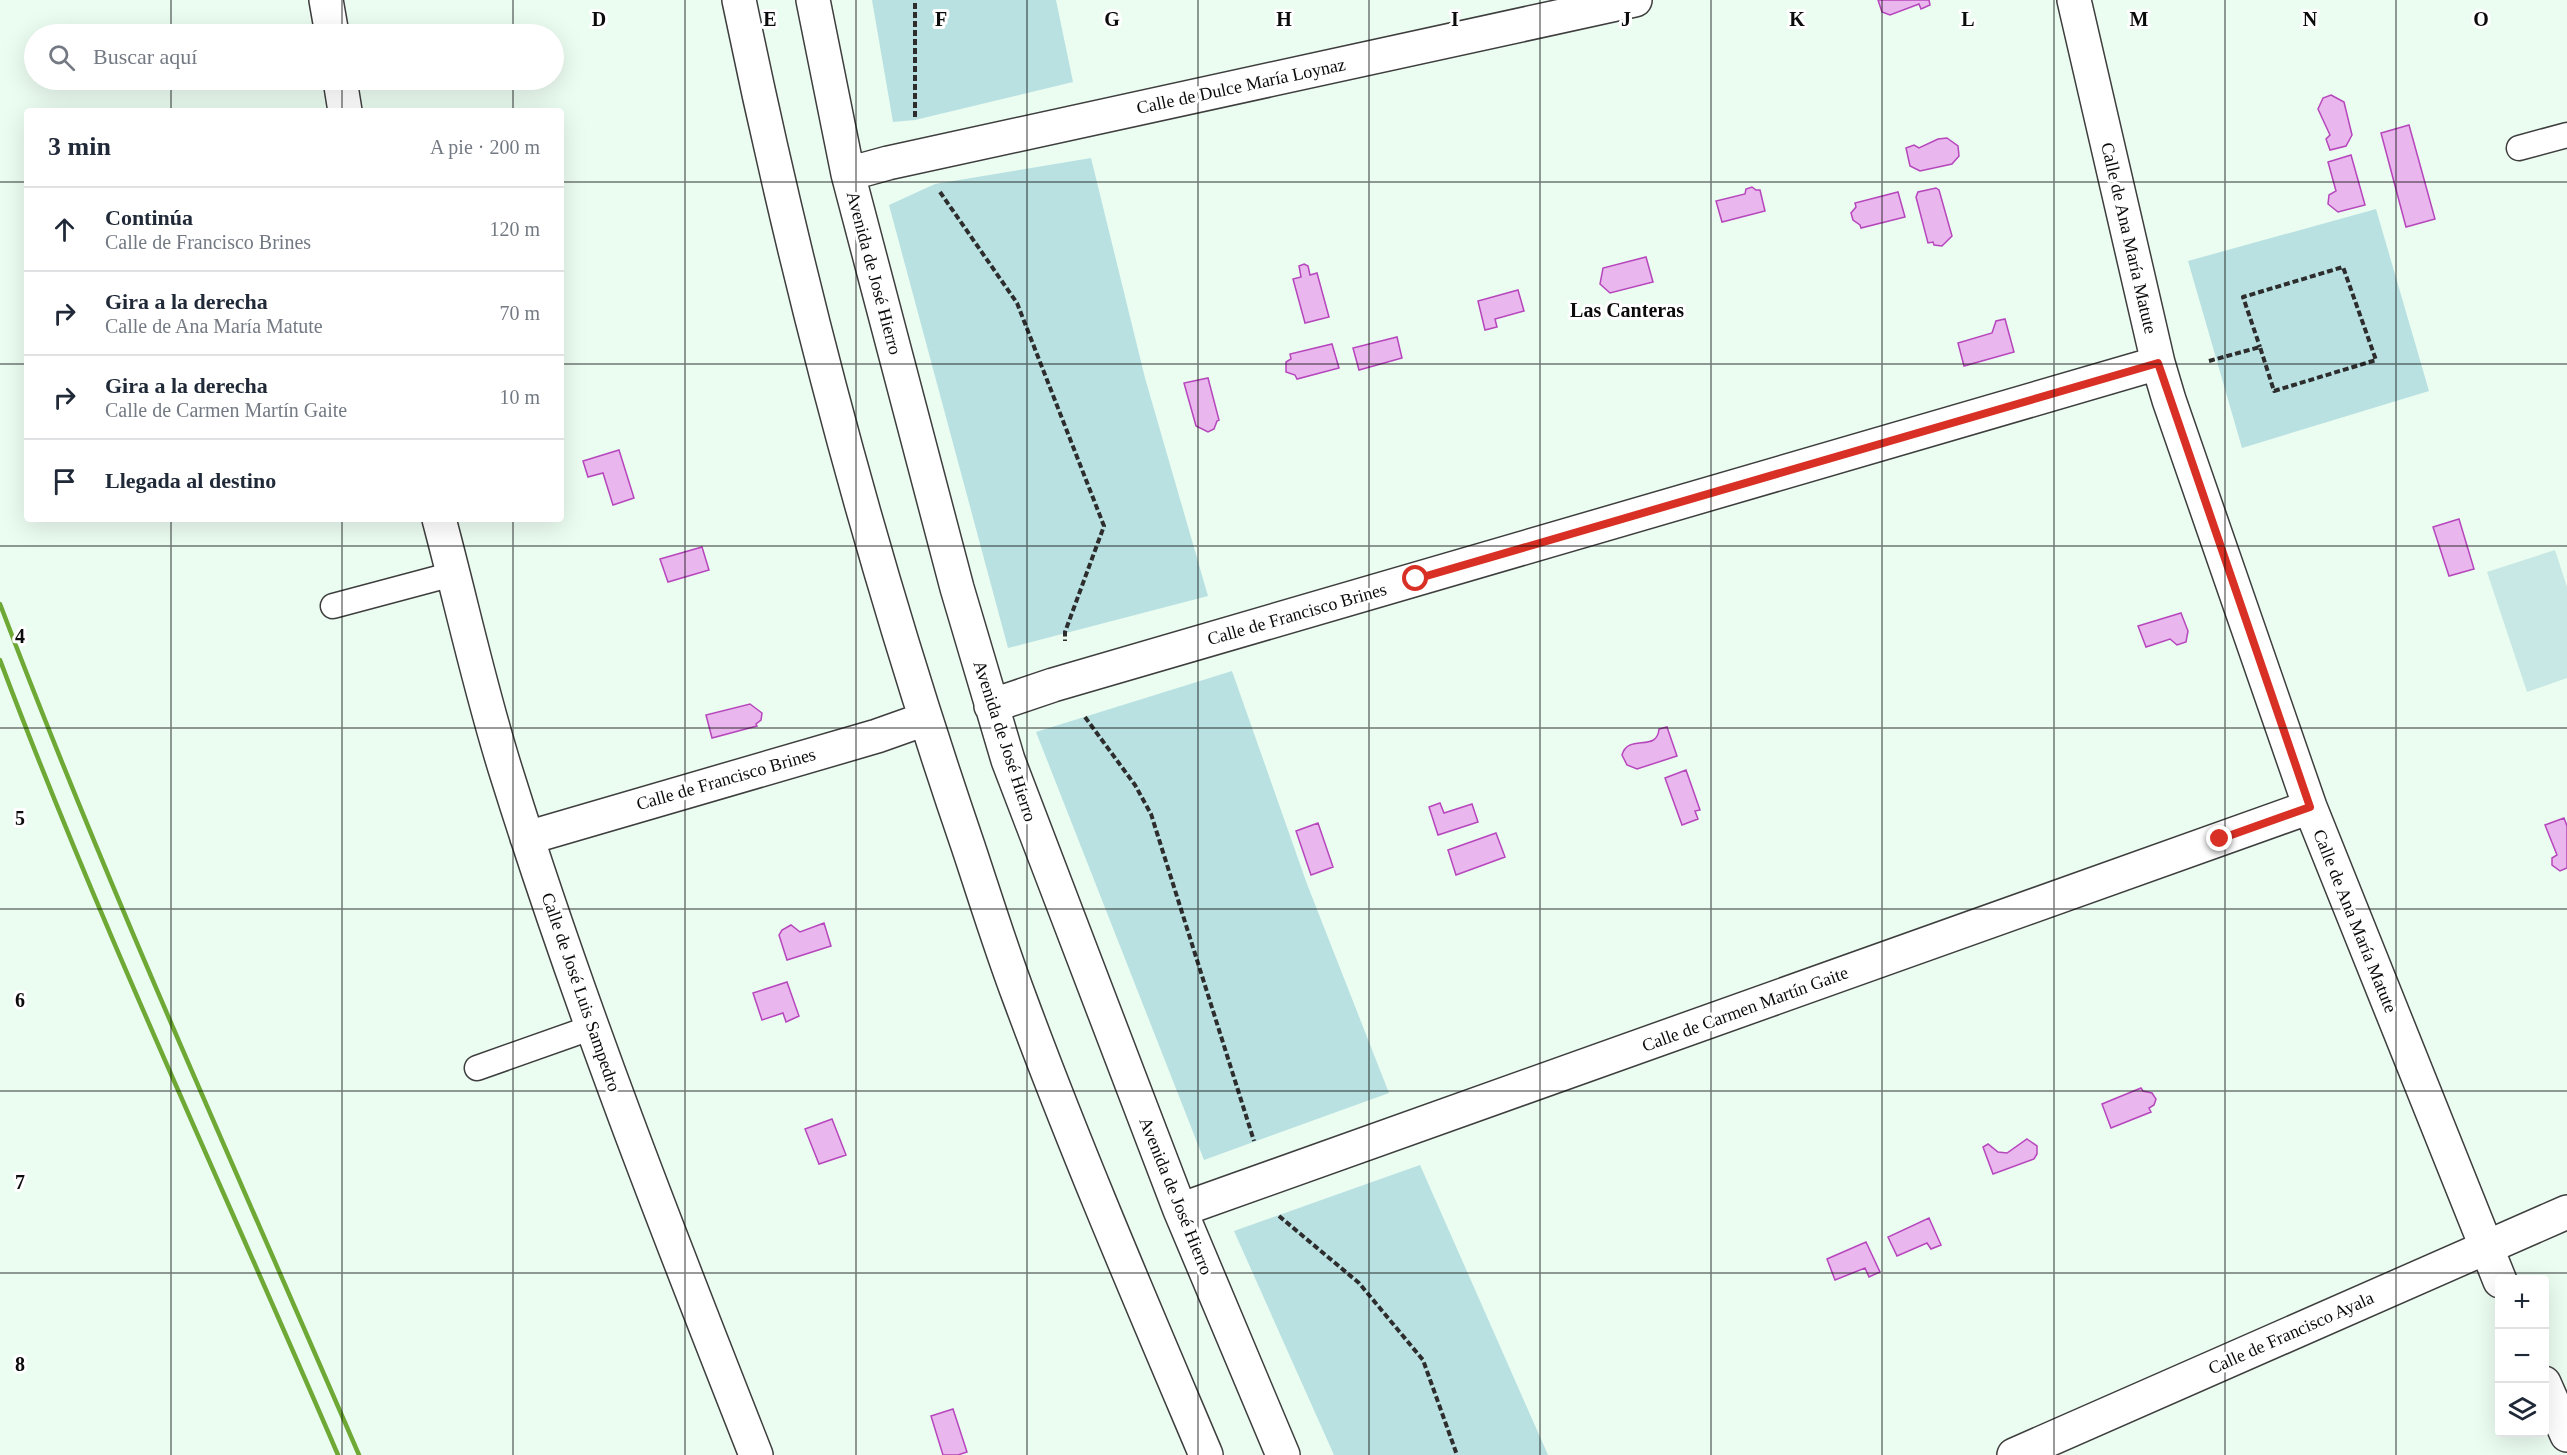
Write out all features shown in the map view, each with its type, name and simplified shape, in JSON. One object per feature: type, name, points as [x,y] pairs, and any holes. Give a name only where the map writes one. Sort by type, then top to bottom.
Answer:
[{"type":"street","points":[[326,0],[330,24]]},
{"type":"street","points":[[739,0],[756,86],[843,445],[925,719],[1019,998],[1112,1233],[1206,1455]]},
{"type":"street","name":"Avenida de José Hierro","points":[[813,0],[848,174],[957,588],[1008,760],[1180,1210],[1283,1455]]},
{"type":"street","name":"Calle de Dulce María Loynaz","points":[[848,174],[888,163],[1635,0]]},
{"type":"street","name":"Calle de Ana María Matute","points":[[2074,0],[2158,363],[2310,807],[2496,1275]]},
{"type":"street","name":"Calle de Francisco Brines","points":[[991,706],[1053,685],[2158,363]]},
{"type":"street","name":"Calle de José Luis Sampedro","points":[[440,522],[507,775],[527,838],[646,1176],[756,1455]]},
{"type":"street","name":"Calle de Francisco Brines","points":[[527,838],[878,736],[925,719]]},
{"type":"street","name":"Calle de Carmen Martín Gaite","points":[[1180,1210],[2310,807]]},
{"type":"street","name":"Calle de Francisco Ayala","points":[[2014,1455],[2567,1212]]},
{"type":"street","points":[[2549,1394],[2567,1435]]},
{"type":"lane","points":[[2519,148],[2567,135]]},
{"type":"lane","points":[[333,606],[453,574]]},
{"type":"lane","points":[[477,1068],[593,1027]]},
{"type":"path","points":[[914,126],[915,0]]},
{"type":"path","points":[[935,184],[1017,303],[1104,526],[1065,632],[1065,648]]},
{"type":"path","points":[[2343,267],[2376,360],[2274,391],[2259,347],[2243,297],[2343,267]]},
{"type":"path","points":[[2209,361],[2259,347]]},
{"type":"path","points":[[1078,708],[1135,785],[1151,814],[1256,1148]]},
{"type":"path","points":[[1279,1216],[1359,1284],[1424,1360],[1456,1455]]},
{"type":"shaded area","points":[[872,0],[1056,0],[1073,82],[915,120],[893,122]]},
{"type":"shaded area","points":[[1878,0],[1929,0],[1930,5],[1921,9],[1919,4],[1890,15],[1882,12]]},
{"type":"shaded area","points":[[2331,95],[2344,102],[2352,135],[2346,146],[2330,150],[2326,139],[2330,135],[2318,109],[2323,98]]},
{"type":"shaded area","points":[[2409,125],[2435,219],[2406,227],[2381,133]]},
{"type":"shaded area","points":[[1947,138],[1958,146],[1959,156],[1952,164],[1920,171],[1910,166],[1906,148],[1914,145],[1919,148],[1938,139]]},
{"type":"shaded area","points":[[2351,155],[2365,205],[2338,212],[2328,204],[2329,195],[2336,191],[2328,162]]},
{"type":"shaded area","points":[[1091,158],[1145,378],[1208,596],[1008,648],[889,205],[935,184]]},
{"type":"shaded area","points":[[1752,187],[1760,190],[1765,211],[1722,222],[1716,201],[1745,194],[1746,189]]},
{"type":"shaded area","points":[[1936,188],[1939,190],[1952,236],[1942,246],[1934,245],[1933,242],[1928,243],[1916,197],[1918,192]]},
{"type":"shaded area","points":[[1898,192],[1905,217],[1861,228],[1853,220],[1851,213],[1856,207],[1855,203]]},
{"type":"shaded area","points":[[2376,209],[2429,391],[2242,448],[2188,261]]},
{"type":"shaded area","points":[[1646,257],[1653,282],[1610,293],[1600,284],[1603,268]]},
{"type":"shaded area","points":[[1304,264],[1308,266],[1310,275],[1317,273],[1329,317],[1305,323],[1293,279],[1301,277],[1299,266]]},
{"type":"shaded area","points":[[1518,290],[1524,311],[1495,319],[1497,327],[1485,330],[1478,301]]},
{"type":"shaded area","points":[[2005,319],[2014,352],[1964,366],[1958,343],[1992,333],[1996,321]]},
{"type":"shaded area","points":[[1397,337],[1402,358],[1359,370],[1353,348]]},
{"type":"shaded area","points":[[1332,344],[1339,368],[1297,379],[1295,375],[1286,372],[1286,362],[1291,359],[1290,354]]},
{"type":"shaded area","points":[[1208,378],[1219,420],[1214,429],[1208,432],[1196,426],[1184,383]]},
{"type":"shaded area","points":[[619,450],[634,498],[613,505],[603,473],[588,477],[583,461]]},
{"type":"shaded area","points":[[2459,519],[2474,569],[2449,576],[2433,527]]},
{"type":"shaded area","points":[[702,547],[709,570],[668,582],[660,559]]},
{"type":"shaded area","points":[[2555,550],[2567,587],[2567,678],[2527,692],[2487,572]]},
{"type":"shaded area","points":[[2181,613],[2188,631],[2186,642],[2177,645],[2170,639],[2146,647],[2138,626]]},
{"type":"shaded area","points":[[1232,671],[1307,884],[1389,1093],[1204,1160],[1036,732]]},
{"type":"shaded area","points":[[750,704],[762,713],[757,726],[712,738],[706,715]]},
{"type":"shaded area","points":[[1667,727],[1677,756],[1637,769],[1627,765],[1622,755],[1625,749],[1636,743],[1653,740],[1659,729]]},
{"type":"shaded area","points":[[1686,770],[1700,810],[1695,811],[1698,819],[1682,825],[1665,778]]},
{"type":"shaded area","points":[[1440,803],[1444,813],[1472,804],[1478,822],[1438,835],[1429,807]]},
{"type":"shaded area","points":[[2564,818],[2567,826],[2567,868],[2560,871],[2552,865],[2552,858],[2557,855],[2545,825]]},
{"type":"shaded area","points":[[1318,823],[1333,867],[1311,875],[1296,831]]},
{"type":"shaded area","points":[[1496,833],[1505,857],[1456,875],[1448,850]]},
{"type":"shaded area","points":[[824,923],[831,946],[787,960],[779,935],[782,930],[791,925],[800,932]]},
{"type":"shaded area","points":[[787,982],[799,1016],[786,1022],[783,1013],[762,1020],[753,993]]},
{"type":"shaded area","points":[[2141,1088],[2143,1091],[2152,1093],[2156,1099],[2154,1105],[2149,1108],[2151,1112],[2111,1128],[2102,1104]]},
{"type":"shaded area","points":[[832,1119],[846,1155],[819,1164],[805,1129]]},
{"type":"shaded area","points":[[2027,1139],[2037,1146],[2034,1159],[1993,1174],[1983,1147],[1988,1144],[1998,1152],[2007,1153]]},
{"type":"shaded area","points":[[1420,1165],[1548,1455],[1334,1455],[1234,1231]]},
{"type":"shaded area","points":[[1929,1218],[1941,1245],[1931,1249],[1927,1243],[1897,1256],[1888,1237]]},
{"type":"shaded area","points":[[1866,1242],[1880,1272],[1869,1277],[1865,1268],[1835,1280],[1827,1259]]},
{"type":"shaded area","points":[[953,1409],[967,1452],[958,1455],[943,1455],[931,1416]]},
{"type":"railway","points":[[0,604],[129,925],[359,1455]]},
{"type":"railway","points":[[0,660],[39,761],[122,960],[338,1455]]},
{"type":"district","name":"Las Canteras","points":[[1627,310]]},
{"type":"route","points":[[1416,579],[2158,363],[2310,807],[2220,839]]}]
